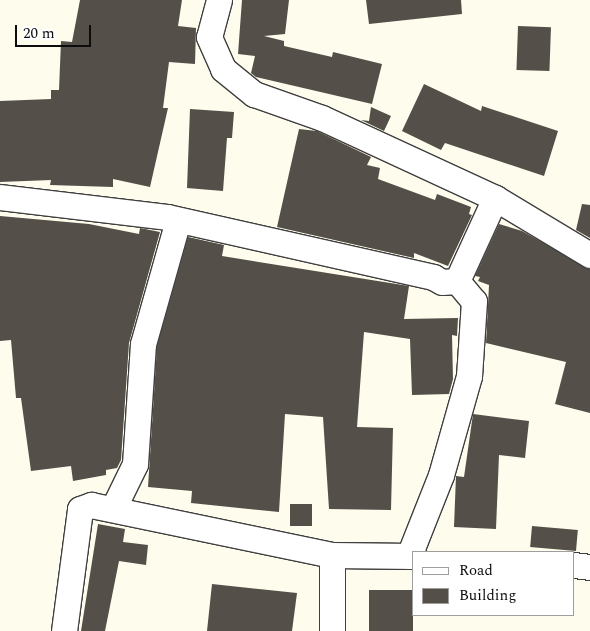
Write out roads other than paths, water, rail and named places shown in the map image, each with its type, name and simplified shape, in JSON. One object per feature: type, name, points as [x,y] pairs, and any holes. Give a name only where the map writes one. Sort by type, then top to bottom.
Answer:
[{"type":"street","points":[[219,0],[209,37],[222,69],[254,94],[322,118],[495,198],[590,255]]},
{"type":"street","points":[[0,197],[178,220],[433,277],[442,282],[457,281]]},
{"type":"street","points":[[457,281],[495,198]]},
{"type":"street","points":[[113,509],[134,464],[143,344],[178,220]]},
{"type":"street","points":[[413,551],[442,475],[469,376],[474,301],[457,281]]},
{"type":"street","points":[[64,631],[80,509],[91,505],[332,555],[411,556]]},
{"type":"street","points":[[332,555],[332,631]]},
{"type":"street","points":[[575,565],[590,567]]}]
